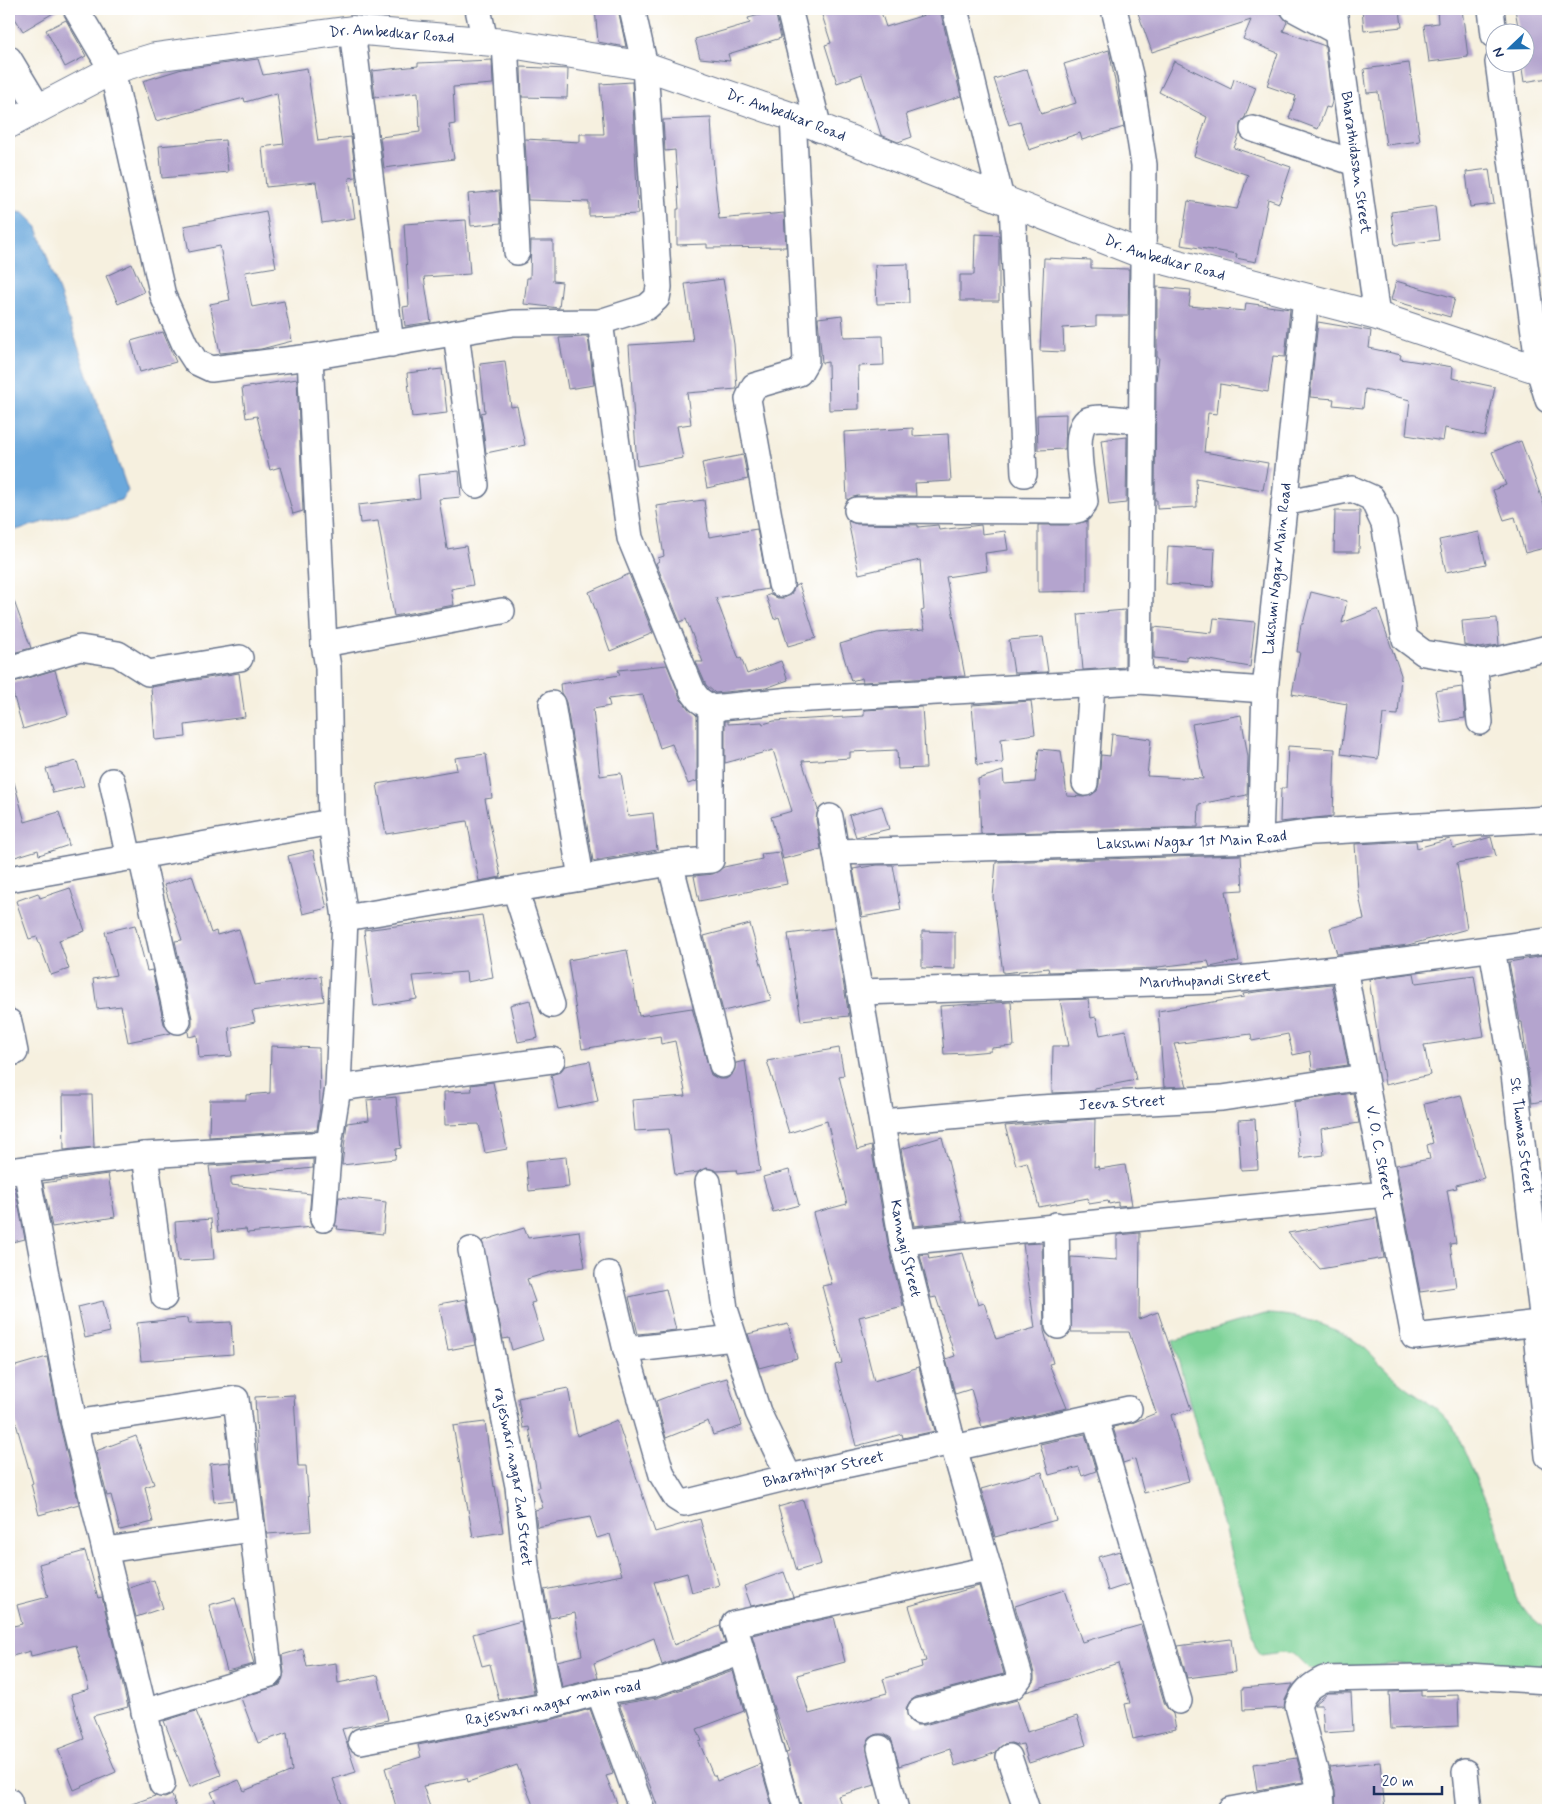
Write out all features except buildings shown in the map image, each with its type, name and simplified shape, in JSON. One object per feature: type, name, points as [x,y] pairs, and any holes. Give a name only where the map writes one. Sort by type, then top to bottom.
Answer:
[{"type":"street","points":[[76,9],[112,70],[163,296],[185,345],[196,362],[211,369],[310,357],[513,323],[600,322],[647,307],[658,298],[645,66],[632,9]]},
{"type":"street","points":[[478,9],[495,42],[517,252]]},
{"type":"street","points":[[789,9],[819,128]]},
{"type":"street","points":[[955,9],[1006,201],[1024,474]]},
{"type":"street","points":[[1114,9],[1130,75],[1144,165],[1139,680]]},
{"type":"street","points":[[1294,9],[1336,20]]},
{"type":"street","points":[[1491,9],[1492,22]]},
{"type":"street","name":"Bharathidasan Street","points":[[1336,20],[1377,316]]},
{"type":"street","points":[[352,30],[391,344]]},
{"type":"street","name":"Dr. Ambedkar Road","points":[[9,124],[112,70],[155,57],[352,30],[495,42],[645,66],[793,117],[1144,255],[1377,316],[1544,370]]},
{"type":"street","points":[[9,59],[39,109]]},
{"type":"street","points":[[1499,72],[1548,400]]},
{"type":"street","points":[[781,584],[748,399],[754,386],[799,373],[806,361],[793,117]]},
{"type":"street","points":[[1253,129],[1355,163]]},
{"type":"street","name":"Lakshmi Nagar Main Road","points":[[1260,840],[1265,690],[1306,297]]},
{"type":"street","points":[[600,322],[630,538],[693,692],[699,700],[710,708],[792,700],[1139,680],[1265,690]]},
{"type":"street","points":[[456,333],[476,485]]},
{"type":"street","points":[[310,357],[324,644],[328,667],[331,822],[344,918],[338,1088],[329,1144],[323,1219]]},
{"type":"street","points":[[857,510],[1072,511],[1080,508],[1085,502],[1078,436],[1081,425],[1089,420],[1100,418],[1142,421]]},
{"type":"street","points":[[1284,503],[1352,489],[1372,498],[1384,524],[1405,639],[1424,653],[1484,663],[1548,648]]},
{"type":"street","points":[[324,644],[502,611]]},
{"type":"street","points":[[9,669],[80,648],[118,654],[148,673],[240,658]]},
{"type":"street","points":[[1474,661],[1480,722]]},
{"type":"street","points":[[1085,783],[1092,684]]},
{"type":"street","points":[[552,704],[581,878]]},
{"type":"street","points":[[344,918],[670,863],[711,860],[710,708]]},
{"type":"street","points":[[112,781],[135,857],[178,1021]]},
{"type":"street","name":"Kannagi Street","points":[[830,817],[902,1242],[953,1445],[1020,1677],[1013,1686],[920,1711]]},
{"type":"street","name":"Lakshmi Nagar 1st Main Road","points":[[836,852],[1260,840],[1313,832],[1548,819]]},
{"type":"street","points":[[9,879],[331,822]]},
{"type":"street","points":[[670,863],[722,1064]]},
{"type":"street","points":[[515,889],[552,1005]]},
{"type":"street","name":"Maruthupandi Street","points":[[860,992],[1219,981],[1344,968],[1548,940]]},
{"type":"street","name":"St. Thomas Street","points":[[1492,949],[1514,1074],[1542,1323],[1548,1456]]},
{"type":"street","name":"V. O. C. Street","points":[[1344,968],[1414,1337],[1542,1323]]},
{"type":"street","points":[[9,1022],[15,1052]]},
{"type":"street","points":[[338,1088],[552,1060]]},
{"type":"street","name":"Jeeva Street","points":[[882,1122],[1040,1108],[1222,1098],[1364,1077]]},
{"type":"street","points":[[162,1784],[74,1423],[18,1170],[145,1154],[329,1144]]},
{"type":"street","points":[[145,1154],[164,1296]]},
{"type":"street","points":[[708,1182],[725,1310],[758,1412],[789,1477]]},
{"type":"street","points":[[902,1242],[1056,1225],[1386,1194]]},
{"type":"street","points":[[1056,1225],[1058,1326]]},
{"type":"street","name":"rajeswari nagar 2nd Street","points":[[471,1250],[518,1486],[527,1575],[551,1705]]},
{"type":"street","points":[[608,1274],[626,1350],[734,1338]]},
{"type":"street","name":"Bharathiyar Street","points":[[626,1350],[662,1475],[676,1498],[684,1503],[789,1477],[1129,1409]]},
{"type":"street","points":[[74,1423],[236,1399],[270,1674],[144,1712]]},
{"type":"street","points":[[1095,1417],[1179,1701]]},
{"type":"street","points":[[106,1550],[252,1529]]},
{"type":"street","points":[[788,1810],[734,1624],[989,1569]]},
{"type":"street","name":"Rajeswari nagar main road","points":[[361,1741],[551,1705],[599,1692],[652,1684],[742,1652]]},
{"type":"street","points":[[1230,1810],[1322,1802],[1298,1706],[1303,1693],[1312,1685],[1324,1679],[1458,1676],[1548,1681]]},
{"type":"street","points":[[599,1692],[642,1810]]},
{"type":"street","points":[[880,1748],[896,1810]]},
{"type":"street","points":[[1009,1757],[1027,1810]]},
{"type":"street","points":[[1465,1772],[1469,1810]]},
{"type":"street","points":[[9,1801],[11,1810]]},
{"type":"green space","points":[[1265,1314],[1305,1319],[1344,1334],[1366,1349],[1406,1387],[1442,1414],[1454,1428],[1497,1527],[1516,1598],[1524,1610],[1548,1632],[1548,1659],[1537,1669],[1397,1664],[1326,1671],[1309,1669],[1294,1654],[1283,1652],[1261,1655],[1257,1649],[1173,1341]]},
{"type":"water","points":[[17,212],[24,213],[36,225],[128,491],[121,500],[9,532],[9,217]]}]
